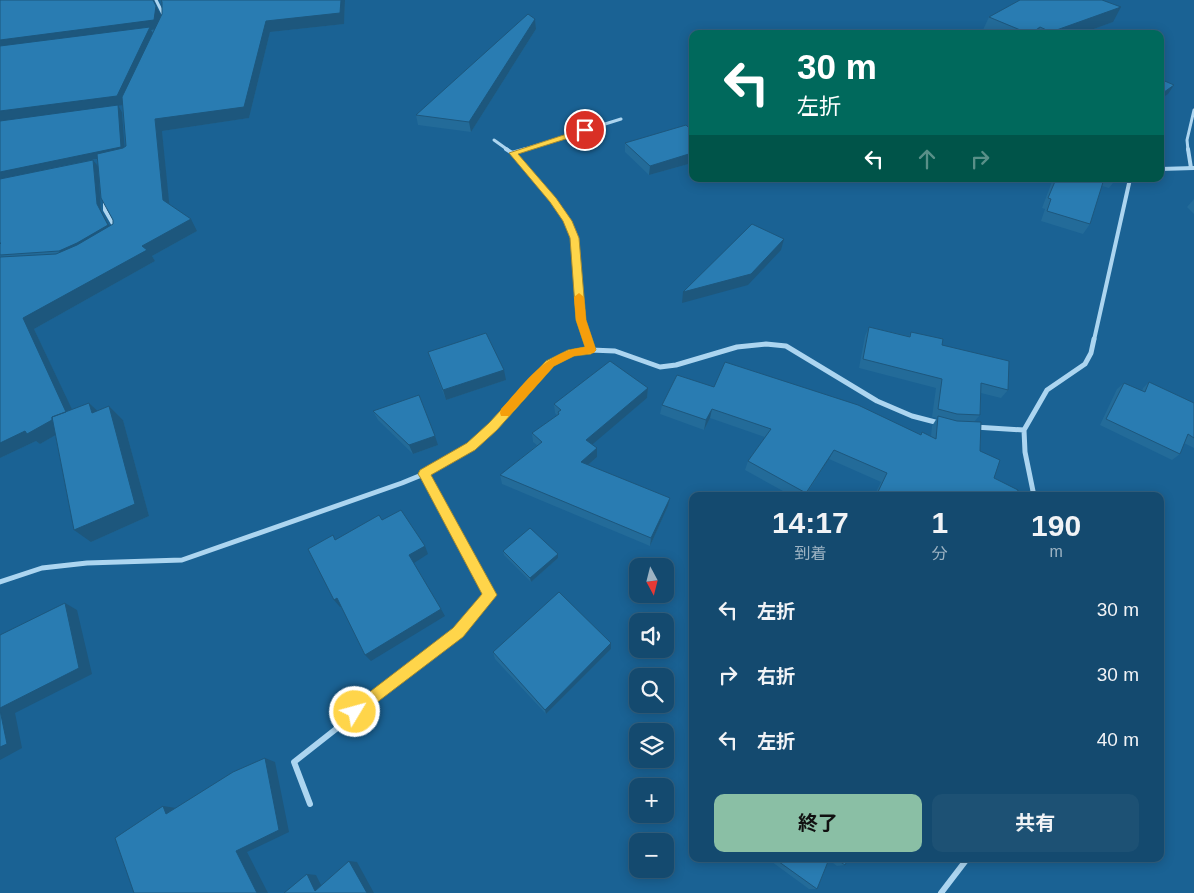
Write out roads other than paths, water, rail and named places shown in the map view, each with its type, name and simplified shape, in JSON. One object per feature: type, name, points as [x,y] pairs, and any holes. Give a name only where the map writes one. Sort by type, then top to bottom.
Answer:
[{"type":"street","points":[[156,0],[164,14],[164,24]]},
{"type":"street","points":[[1164,168],[1193,168],[1187,140],[1194,110]]},
{"type":"street","points":[[512,153],[621,119]]},
{"type":"street","points":[[494,140],[512,153],[553,200],[567,221],[574,238],[581,320],[591,350]]},
{"type":"street","points":[[1033,492],[1025,452],[1024,430],[1047,390],[1085,364],[1091,353],[1129,182]]},
{"type":"street","points":[[104,191],[105,210],[118,233]]},
{"type":"street","points":[[0,582],[42,568],[182,560],[424,474],[471,446],[493,426],[550,363],[572,352],[591,350],[615,351],[660,367],[676,365],[737,347],[766,344],[786,346],[877,401],[912,416],[950,426]]},
{"type":"street","points":[[968,427],[1024,430]]},
{"type":"street","points":[[310,804],[294,762],[458,633],[490,595],[424,474]]},
{"type":"street","points":[[941,893],[965,862]]}]
